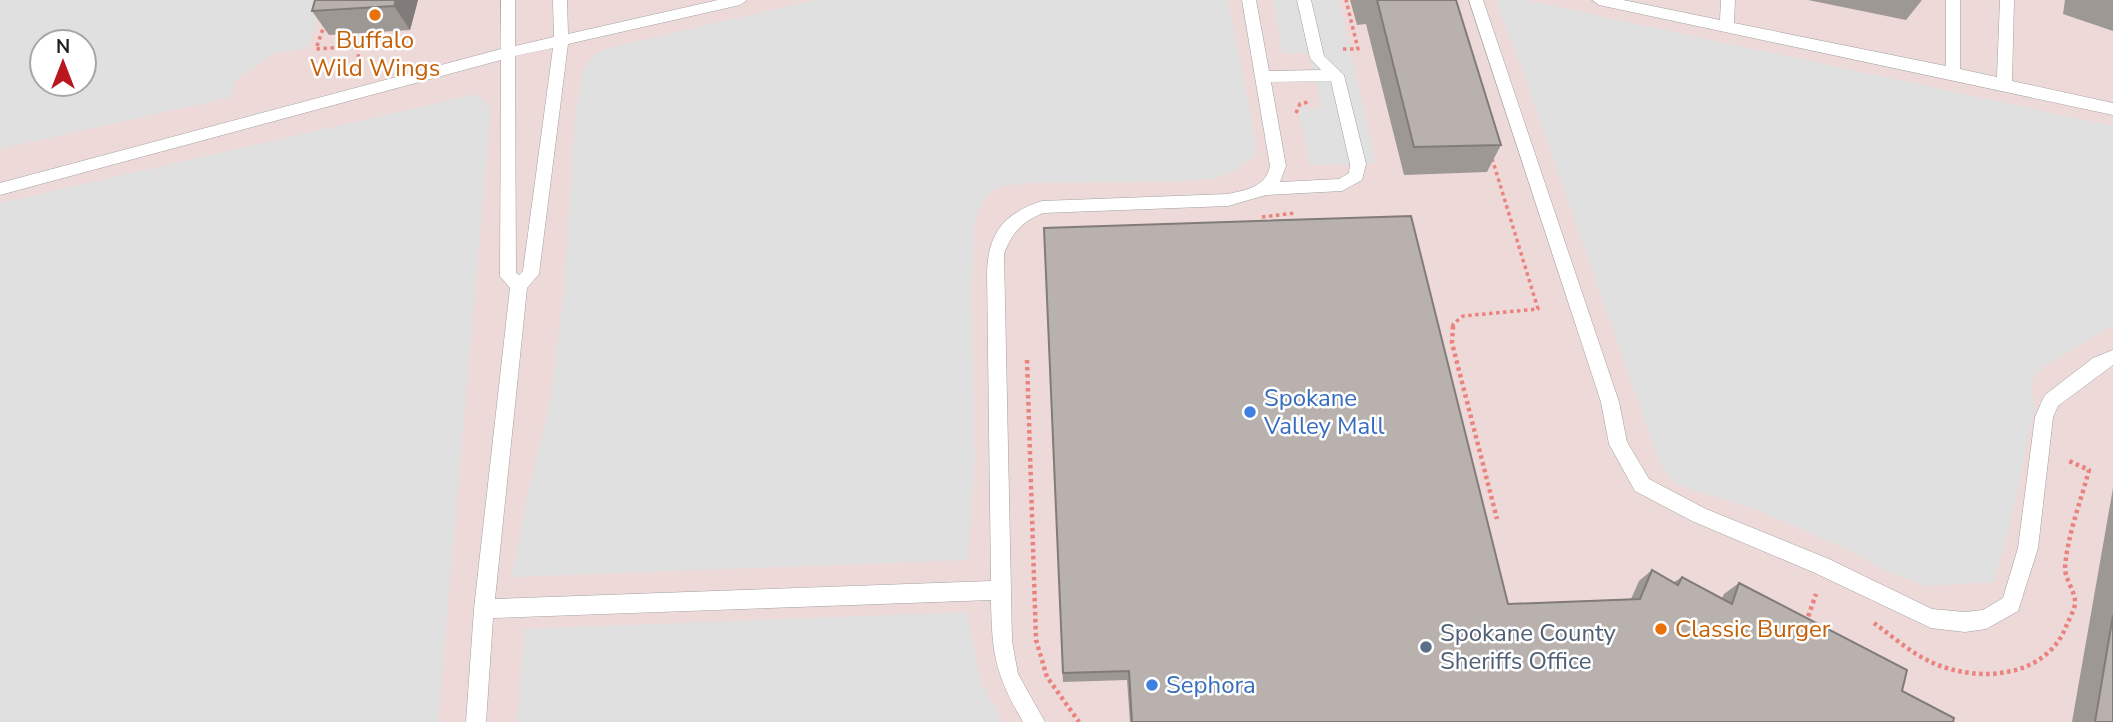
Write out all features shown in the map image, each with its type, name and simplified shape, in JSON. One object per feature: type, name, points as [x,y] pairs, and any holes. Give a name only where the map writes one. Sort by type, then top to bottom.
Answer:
[{"type":"lane","points":[[508,0],[508,276],[519,285]]},
{"type":"lane","points":[[476,722],[484,608],[519,285],[531,274],[561,41],[560,0]]},
{"type":"lane","points":[[0,189],[506,53],[740,0]]},
{"type":"lane","points":[[1248,0],[1278,166],[1278,175],[1264,189]]},
{"type":"lane","points":[[1035,722],[1009,681],[1004,664],[995,271],[999,240],[1005,230],[1023,215],[1042,206],[1210,201],[1245,197],[1264,189],[1342,185],[1356,176],[1358,164],[1337,75],[1317,58],[1304,0]]},
{"type":"lane","points":[[1476,0],[1609,402],[1618,444],[1642,485],[1699,514],[1822,566],[1931,618],[1965,622],[1986,619],[2011,604],[2028,548],[2044,417],[2051,401],[2099,363],[2113,357]]},
{"type":"lane","points":[[1599,0],[1953,72],[2113,109]]},
{"type":"lane","points":[[1727,25],[1728,0]]},
{"type":"lane","points":[[1953,72],[1954,0]]},
{"type":"lane","points":[[2004,83],[2007,0]]},
{"type":"lane","points":[[1262,77],[1337,75]]},
{"type":"lane","points":[[484,608],[1001,590]]},
{"type":"path","points":[[1335,50],[1358,49],[1346,0]]},
{"type":"path","points":[[328,12],[316,49],[357,46],[359,61]]},
{"type":"path","points":[[1298,123],[1295,110],[1300,104],[1314,100]]},
{"type":"path","points":[[1491,153],[1538,309],[1463,316],[1453,324],[1452,343],[1497,519]]},
{"type":"path","points":[[1252,217],[1289,216],[1305,209]]},
{"type":"path","points":[[1027,348],[1036,640],[1047,677],[1079,722]]},
{"type":"path","points":[[1802,635],[1816,594]]},
{"type":"shaded area","points":[[0,0],[2113,0],[2113,722],[0,722]]},
{"type":"shaded area","points":[[0,0],[323,0],[308,48],[272,54],[234,82],[232,97],[0,149]]},
{"type":"shaded area","points":[[815,0],[1228,0],[1256,143],[1255,156],[1237,169],[1214,179],[1027,183],[998,187],[984,200],[975,220],[972,292],[975,459],[968,560],[512,577],[551,396],[564,290],[575,116],[583,70],[596,53],[617,46]]},
{"type":"shaded area","points":[[1273,0],[1339,0],[1376,163],[1310,165],[1298,108],[1318,108],[1321,104],[1309,53],[1282,53]]},
{"type":"shaded area","points":[[1501,0],[1525,0],[2113,126],[2113,325],[2046,365],[2034,376],[2031,388],[2035,407],[2010,525],[1994,582],[1925,586],[1889,572],[1846,549],[1762,512],[1675,484],[1659,462],[1518,58],[1496,3]]},
{"type":"shaded area","points":[[477,94],[491,108],[438,722],[0,722],[0,203]]},
{"type":"shaded area","points":[[967,612],[981,683],[1003,722],[517,722],[524,629]]},
{"type":"building","points":[[315,0],[396,0],[394,6],[312,11]]},
{"type":"building","points":[[1377,0],[1456,0],[1501,145],[1414,147]]},
{"type":"building","name":"Spokane Valley Mall","points":[[1411,216],[1508,604],[1640,599],[1652,570],[1678,585],[1682,577],[1732,604],[1739,583],[1907,670],[1902,691],[1954,718],[1953,722],[1132,722],[1129,671],[1063,673],[1044,228]]},
{"type":"building","points":[[2113,615],[2113,722],[2095,722]]},
{"type":"place","name":"Buffalo Wild Wings","points":[[375,15]]},
{"type":"place","name":"Spokane Valley Mall","points":[[1250,412]]},
{"type":"place","name":"Classic Burger","points":[[1661,629]]},
{"type":"place","name":"Spokane County Sheriffs Office","points":[[1426,647]]},
{"type":"place","name":"Sephora","points":[[1152,685]]}]
